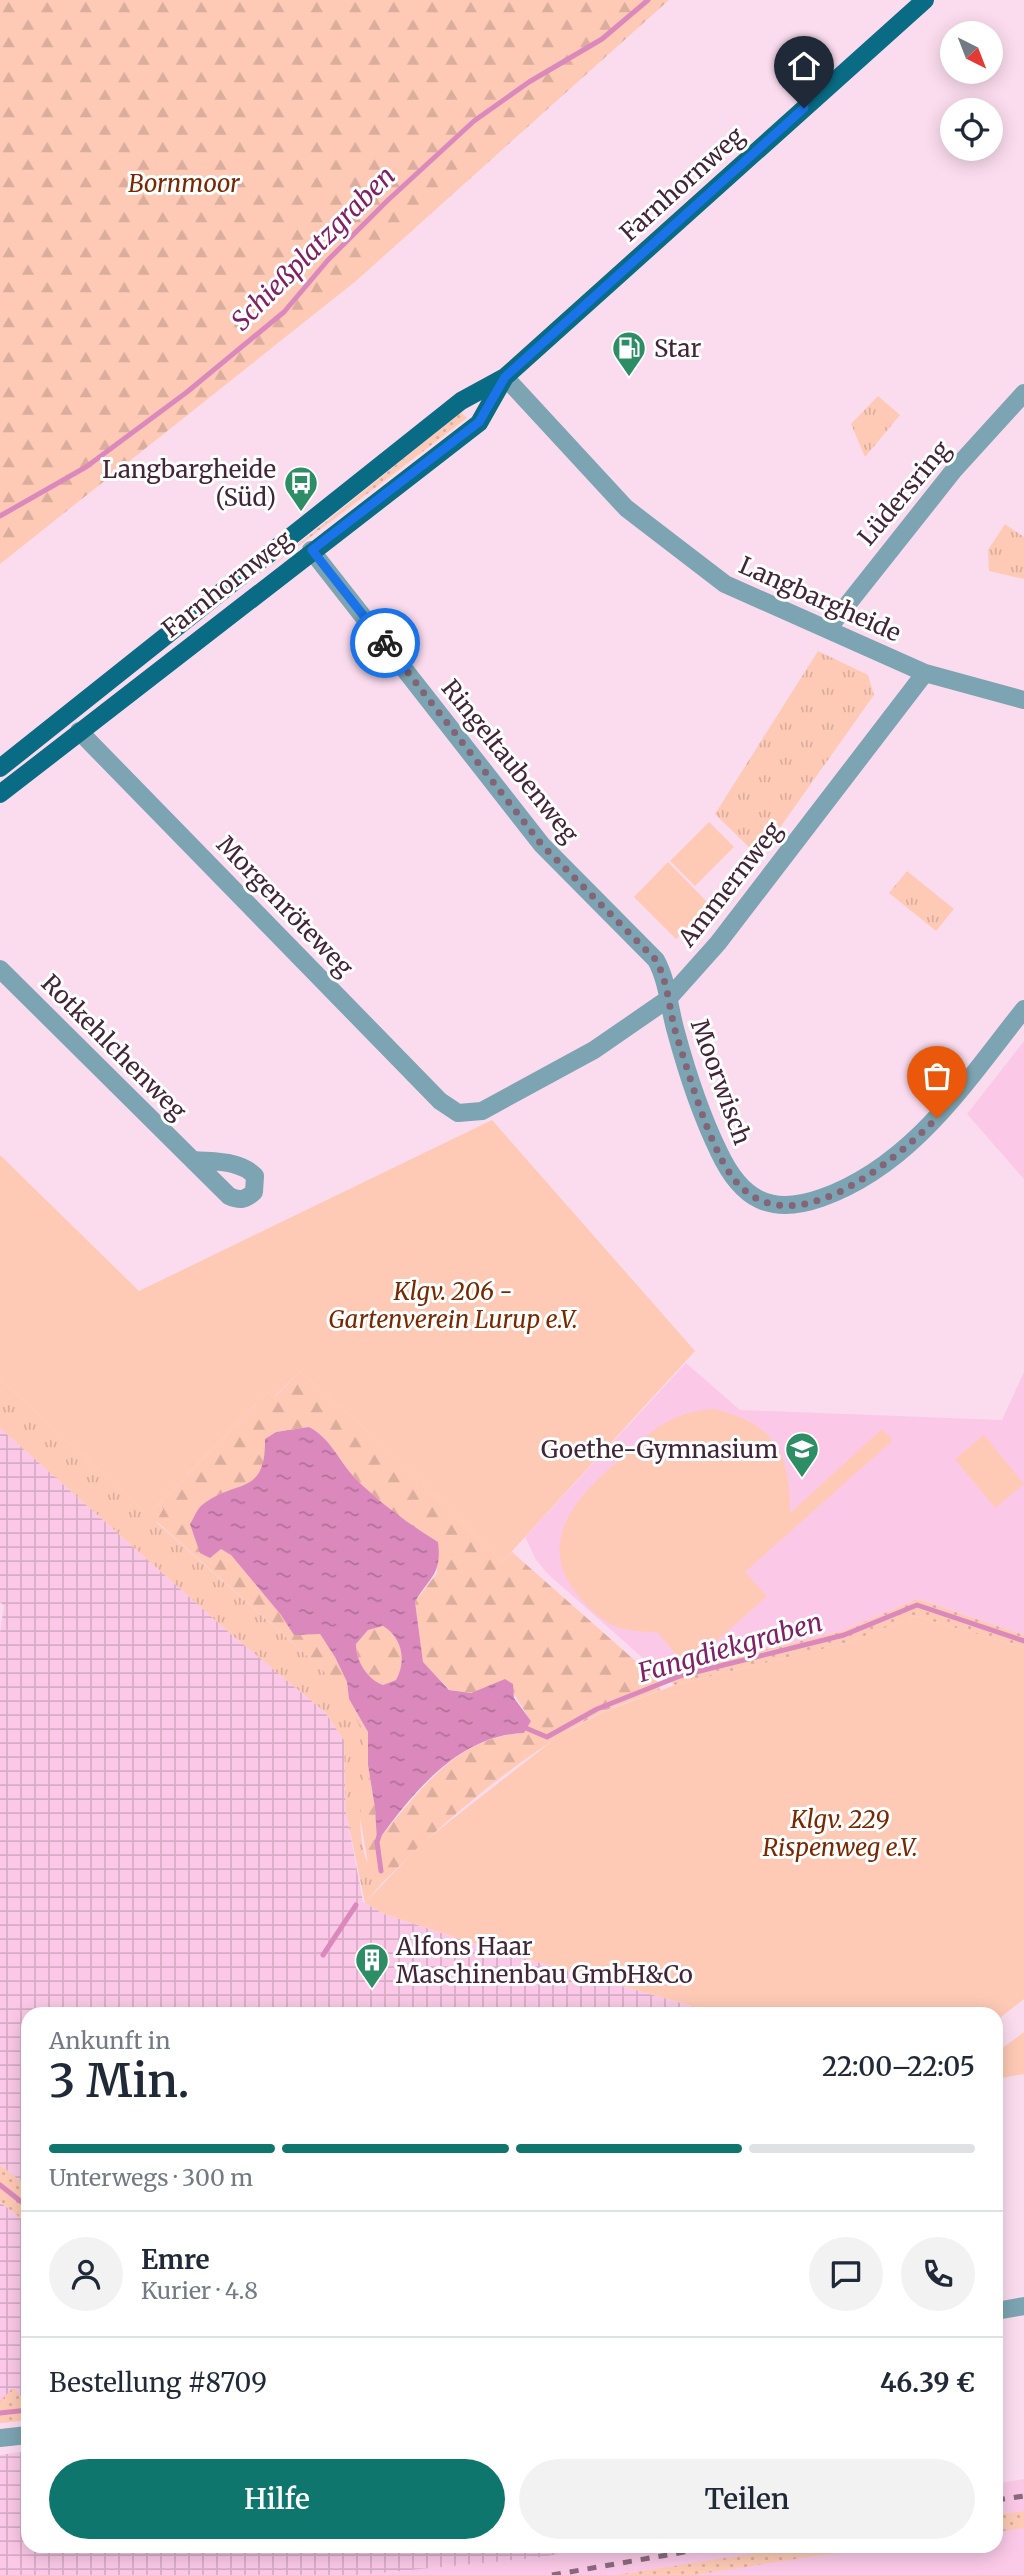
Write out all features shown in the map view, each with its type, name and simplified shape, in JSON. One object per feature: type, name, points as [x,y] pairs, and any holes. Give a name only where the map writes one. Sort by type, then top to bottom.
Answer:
[{"type":"main road","name":"Farnhornweg","points":[[0,768],[461,401],[505,377],[925,0]]},
{"type":"main road","name":"Farnhornweg","points":[[0,794],[479,422],[505,377]]},
{"type":"street","name":"Langbargheide","points":[[505,377],[598,480],[678,550],[725,584],[748,597],[828,629],[925,673],[1024,700]]},
{"type":"street","name":"Lüdersring","points":[[828,629],[954,470],[1024,393]]},
{"type":"street","name":"Ringeltaubenweg","points":[[312,550],[542,845],[656,960],[664,974],[668,999]]},
{"type":"street","name":"Ammernweg","points":[[458,1113],[470,1114],[492,1106],[594,1050],[668,999],[718,943],[925,673]]},
{"type":"street","name":"Morgenröteweg","points":[[79,731],[440,1101],[458,1113]]},
{"type":"street","name":"Rotkehlchenweg","points":[[0,970],[194,1160]]},
{"type":"street","name":"Moorwisch","points":[[668,999],[676,1034],[718,1150],[731,1176],[747,1193],[767,1204],[782,1207],[804,1204],[837,1192],[876,1171],[910,1145],[942,1113],[1024,1009]]},
{"type":"street","points":[[1003,2310],[1024,2306]]},
{"type":"street","points":[[0,2438],[21,2436]]},
{"type":"shaded area","points":[[1024,1041],[1024,1179],[967,1114]]},
{"type":"shaded area","name":"Goethe-Gymnasium","points":[[686,1363],[740,1410],[1002,1420],[1024,1372],[1024,1635],[918,1599],[842,1631],[662,1675],[549,1575],[536,1560],[525,1537]]},
{"type":"shaded area","points":[[0,1428],[232,1635],[325,1712],[344,1740],[346,1812],[363,1902],[384,1914],[484,1947],[695,2007],[21,2007],[21,2182],[0,2165],[0,1633],[4,1606],[0,1602]]},
{"type":"shaded area","points":[[0,2202],[21,2218],[21,2421],[0,2423]]},
{"type":"shaded area","points":[[21,2452],[21,2553],[566,2553],[359,2575],[0,2575],[0,2455]]},
{"type":"shaded area","points":[[1024,2479],[1024,2575],[359,2575],[566,2553],[1003,2553],[1003,2483]]},
{"type":"green space","name":"Bornmoor","points":[[0,0],[669,0],[356,281],[0,564]]},
{"type":"green space","points":[[878,396],[900,415],[865,457],[851,424]]},
{"type":"green space","points":[[461,412],[467,418],[263,573]]},
{"type":"green space","points":[[1005,524],[1024,537],[1024,579],[989,571],[988,550]]},
{"type":"green space","points":[[818,651],[868,675],[874,695],[759,857],[715,814]]},
{"type":"green space","points":[[709,822],[734,847],[695,886],[670,861]]},
{"type":"green space","points":[[668,862],[710,905],[676,939],[634,897]]},
{"type":"green space","points":[[907,871],[954,909],[936,931],[889,893]]},
{"type":"green space","name":"Klgv. 206 - Gartenverein Lurup e.V.","points":[[492,1120],[695,1351],[502,1562],[414,1473],[300,1371],[274,1397],[268,1392],[148,1515],[0,1379],[0,1155],[139,1291]]},
{"type":"green space","points":[[300,1371],[414,1473],[502,1562],[512,1552],[657,1680],[660,1690],[600,1713],[541,1748],[458,1812],[382,1883],[369,1870],[359,1810],[363,1737],[322,1669],[156,1521],[163,1509],[159,1504],[268,1392],[275,1397]],"holes":[[[309,1427],[317,1432],[365,1488],[395,1513],[438,1542],[437,1573],[415,1602],[423,1663],[450,1690],[471,1693],[505,1680],[531,1721],[524,1733],[500,1737],[478,1745],[440,1770],[377,1841],[368,1765],[368,1732],[349,1699],[347,1682],[335,1657],[320,1634],[294,1634],[231,1555],[221,1548],[200,1553],[197,1542],[256,1479],[265,1461],[265,1439],[276,1432]]]},
{"type":"green space","points":[[0,1379],[147,1514],[159,1504],[163,1509],[156,1522],[322,1669],[346,1702],[357,1720],[363,1738],[360,1814],[364,1852],[382,1883],[365,1903],[346,1812],[344,1740],[325,1712],[232,1635],[0,1428]]},
{"type":"green space","points":[[714,1409],[752,1423],[775,1444],[787,1474],[790,1513],[882,1429],[893,1440],[745,1572],[767,1596],[687,1667],[657,1632],[633,1631],[615,1626],[591,1609],[567,1580],[560,1560],[560,1542],[565,1524],[587,1491],[640,1441],[672,1419]]},
{"type":"green space","points":[[984,1435],[1024,1484],[995,1508],[955,1459]]},
{"type":"green space","points":[[918,1599],[1024,1635],[1024,1648],[915,1616],[847,1643],[675,1685],[662,1675],[842,1631]]},
{"type":"green space","name":"Klgv. 229 Rispenweg e.V.","points":[[915,1616],[1024,1648],[1024,1999],[1003,2016],[1003,2007],[695,2007],[485,1947],[384,1914],[365,1903],[418,1847],[455,1817],[556,1738],[603,1712],[675,1685],[847,1643]]},
{"type":"green space","points":[[383,1626],[399,1644],[402,1665],[396,1680],[383,1685],[363,1669],[356,1644],[368,1630]]},
{"type":"green space","points":[[1024,2032],[1024,2074],[1003,2078],[1003,2048]]},
{"type":"green space","points":[[0,2165],[21,2182],[21,2218],[0,2202]]},
{"type":"green space","points":[[13,2388],[21,2396],[21,2421],[0,2423],[0,2401]]},
{"type":"green space","points":[[1024,2511],[1024,2528],[1003,2531],[1003,2514]]},
{"type":"green space","points":[[757,2553],[840,2553],[694,2575],[616,2575]]},
{"type":"water","points":[[309,1427],[317,1432],[365,1488],[395,1513],[438,1542],[438,1562],[434,1575],[415,1602],[423,1662],[449,1690],[471,1693],[505,1679],[513,1684],[514,1698],[531,1721],[524,1733],[500,1736],[458,1755],[422,1787],[377,1842],[368,1765],[368,1732],[349,1699],[347,1682],[335,1657],[320,1634],[294,1635],[281,1615],[231,1555],[221,1549],[210,1558],[200,1553],[190,1524],[202,1505],[254,1478],[264,1457],[265,1439],[276,1432]],"holes":[[[383,1626],[395,1637],[402,1657],[396,1680],[383,1685],[363,1669],[356,1644],[368,1630]]]},
{"type":"waterway","name":"Schießplatzgraben","points":[[0,516],[86,467],[187,392],[284,312],[328,260],[474,121],[529,82],[602,39],[648,0]]},
{"type":"waterway","name":"Fangdiekgraben","points":[[521,1726],[547,1737],[597,1709],[680,1676],[844,1635],[917,1605],[1024,1641]]},
{"type":"waterway","name":"Fangdiekgraben","points":[[379,1836],[377,1842],[381,1871]]},
{"type":"waterway","name":"Fangdiekgraben","points":[[323,1955],[356,1905]]},
{"type":"waterway","points":[[0,2185],[21,2202]]},
{"type":"waterway","points":[[0,2413],[21,2411]]},
{"type":"railway","points":[[1003,2499],[1024,2496]]},
{"type":"railway","points":[[552,2575],[679,2553]]},
{"type":"way so far","points":[[385,643],[542,845],[656,960],[664,974],[676,1034],[718,1150],[731,1176],[747,1193],[767,1204],[782,1207],[804,1204],[837,1192],[876,1171],[910,1145],[937,1118]]},
{"type":"place","name":"Star","points":[[629,378]]},
{"type":"place","name":"Langbargheide (Süd)","points":[[301,513]]},
{"type":"place","name":"Goethe-Gymnasium","points":[[802,1479]]},
{"type":"place","name":"Alfons Haar Maschinenbau GmbH&Co","points":[[372,1990]]},
{"type":"route","points":[[385,643],[312,550],[479,422],[505,377],[804,108]]}]
